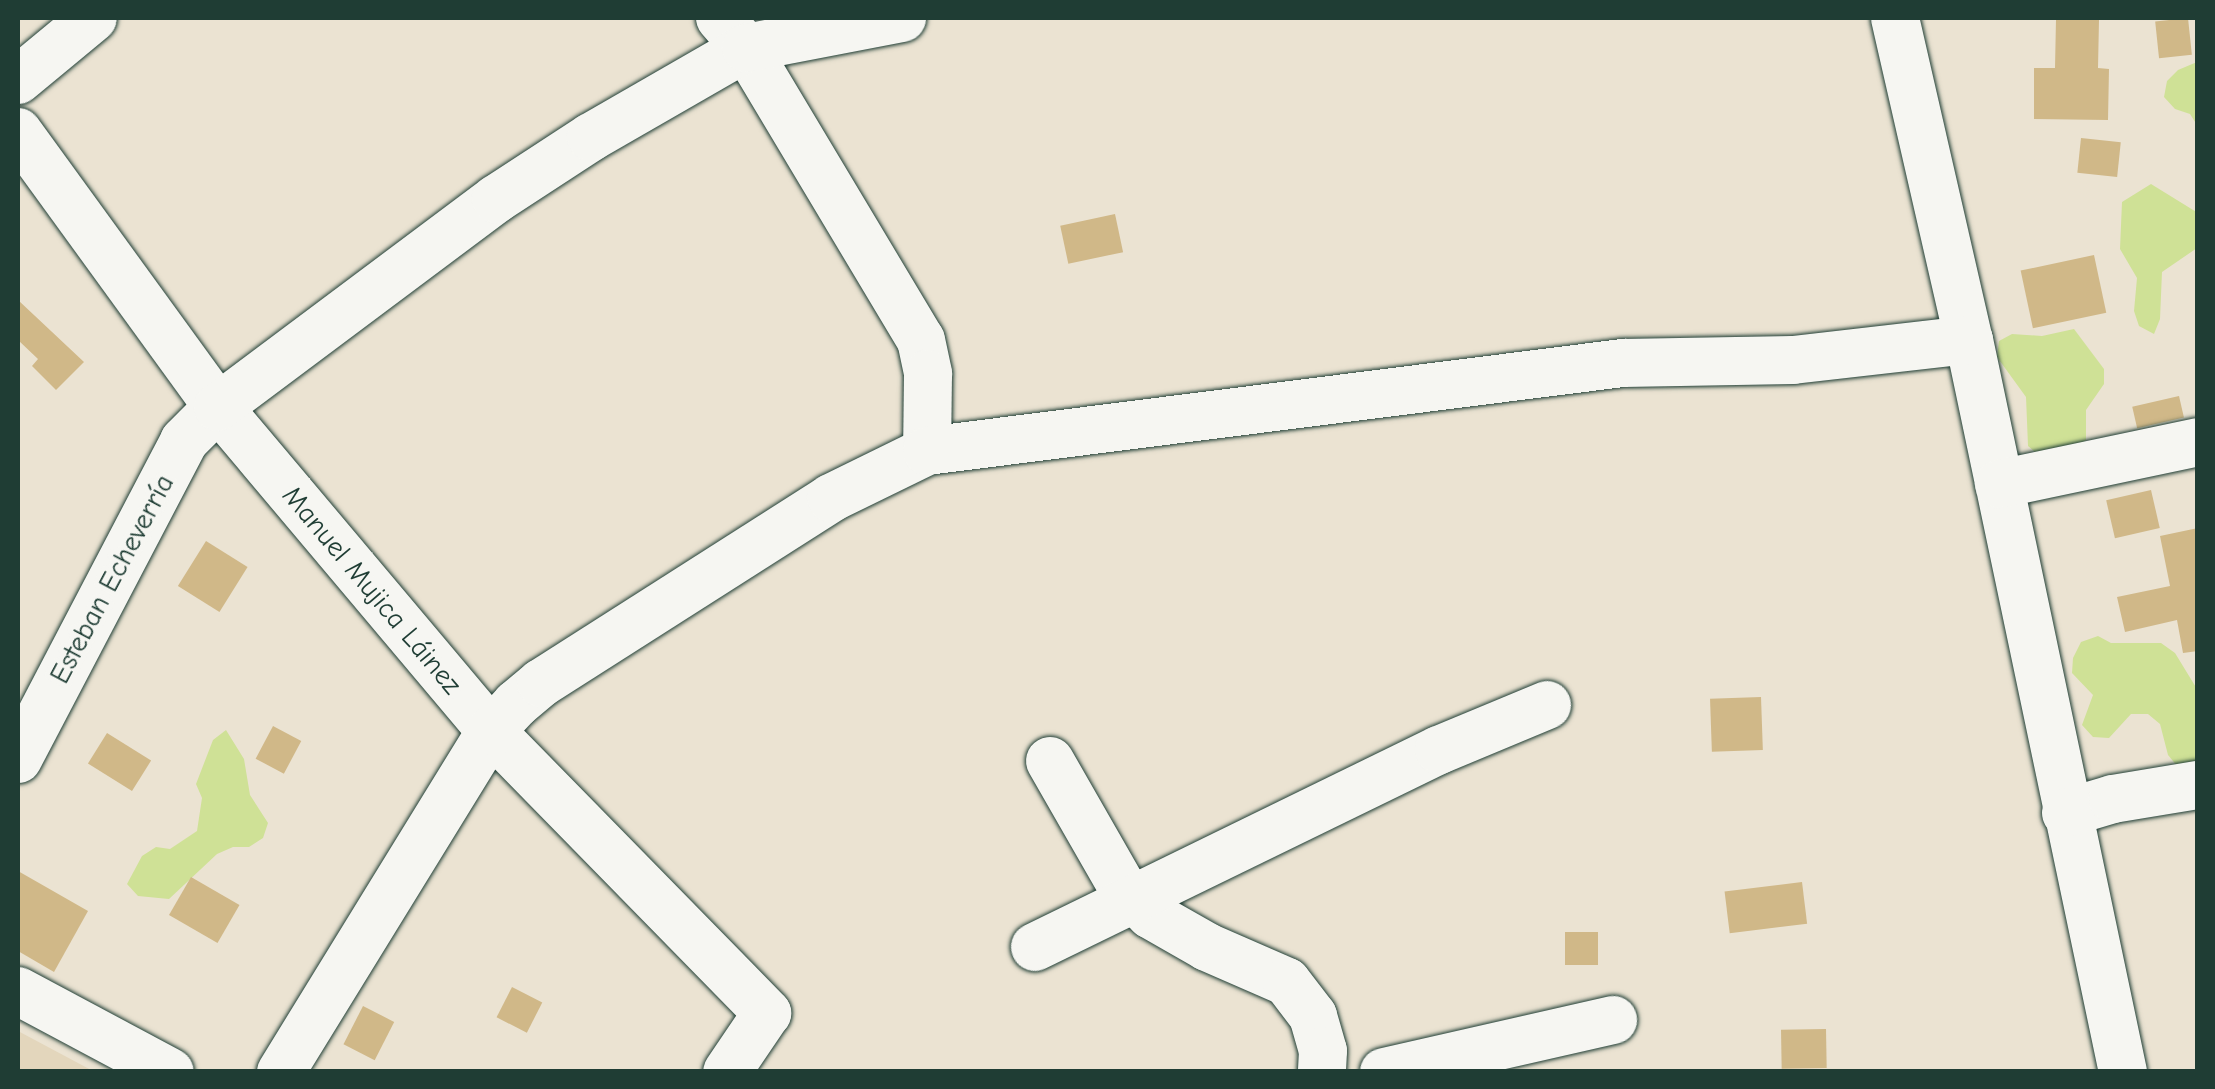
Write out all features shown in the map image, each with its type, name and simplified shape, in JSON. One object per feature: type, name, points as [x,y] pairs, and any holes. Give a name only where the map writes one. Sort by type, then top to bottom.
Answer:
[{"type":"street","points":[[18,80],[94,18]]},
{"type":"street","name":"Esteban Echeverría","points":[[18,759],[184,440],[218,407],[496,199],[591,137],[733,33],[902,18]]},
{"type":"street","points":[[1895,18],[1969,340],[2123,1072]]},
{"type":"street","points":[[733,33],[922,340],[928,374],[926,451]]},
{"type":"street","name":"Manuel Mujica Láinez","points":[[18,132],[218,407],[491,731],[767,1013],[727,1072]]},
{"type":"street","points":[[281,1072],[491,731],[541,683],[831,498],[926,451],[1623,363],[1793,360],[1969,340]]},
{"type":"street","points":[[1999,484],[2198,442]]},
{"type":"street","points":[[1035,948],[1439,750],[1547,705]]},
{"type":"street","points":[[1050,761],[1121,885],[1151,915],[1208,947],[1287,982],[1314,1016],[1323,1051],[1322,1072]]},
{"type":"street","points":[[2066,813],[2198,785]]},
{"type":"street","points":[[18,992],[170,1072]]},
{"type":"street","points":[[1384,1072],[1613,1020]]},
{"type":"shaded area","points":[[18,1031],[93,1071],[18,1071]]},
{"type":"green space","points":[[2197,62],[2197,125],[2190,114],[2175,109],[2164,97],[2167,81],[2178,70]]},
{"type":"green space","points":[[2151,184],[2198,213],[2197,248],[2162,272],[2160,319],[2154,334],[2139,326],[2134,311],[2137,278],[2120,249],[2122,202]]},
{"type":"green space","points":[[2074,329],[2104,369],[2104,384],[2086,410],[2086,440],[2074,452],[2041,457],[2028,446],[2026,397],[1997,357],[1999,341],[2012,334],[2042,336]]},
{"type":"green space","points":[[2098,636],[2111,643],[2161,643],[2175,653],[2197,689],[2194,766],[2178,767],[2168,755],[2160,724],[2148,714],[2131,714],[2109,738],[2093,737],[2082,725],[2093,695],[2072,673],[2073,658],[2081,642]]},
{"type":"green space","points":[[226,730],[244,759],[250,795],[268,823],[263,838],[249,847],[233,847],[217,854],[169,899],[138,896],[127,884],[142,856],[156,847],[170,849],[197,831],[202,798],[196,784],[213,740]]},
{"type":"building","points":[[2188,18],[2192,55],[2159,58],[2155,21]]},
{"type":"building","points":[[2056,19],[2099,20],[2098,68],[2109,69],[2108,120],[2034,119],[2034,68],[2055,68]]},
{"type":"building","points":[[2081,138],[2121,142],[2117,177],[2077,173]]},
{"type":"building","points":[[1115,214],[1123,252],[1068,264],[1060,226]]},
{"type":"building","points":[[2094,255],[2106,313],[2033,328],[2021,271]]},
{"type":"building","points":[[18,300],[84,362],[56,390],[32,366],[38,359],[18,340]]},
{"type":"building","points":[[2179,396],[2184,417],[2137,428],[2132,407]]},
{"type":"building","points":[[2151,490],[2160,528],[2115,538],[2106,500]]},
{"type":"building","points":[[2198,528],[2198,651],[2183,653],[2177,620],[2125,632],[2117,597],[2170,586],[2160,536]]},
{"type":"building","points":[[206,541],[248,567],[219,612],[178,586]]},
{"type":"building","points":[[1761,697],[1763,750],[1712,752],[1710,699]]},
{"type":"building","points":[[273,726],[301,741],[284,774],[256,759]]},
{"type":"building","points":[[107,733],[151,761],[132,791],[88,764]]},
{"type":"building","points":[[18,871],[88,911],[54,972],[18,951]]},
{"type":"building","points":[[191,877],[239,905],[217,943],[169,915]]},
{"type":"building","points":[[1802,882],[1807,924],[1730,933],[1725,892]]},
{"type":"building","points":[[1565,932],[1598,932],[1598,965],[1565,965]]},
{"type":"building","points":[[512,987],[542,1002],[527,1033],[497,1017]]},
{"type":"building","points":[[363,1006],[394,1022],[375,1060],[343,1044]]},
{"type":"building","points":[[1826,1029],[1827,1068],[1782,1069],[1781,1030]]}]
